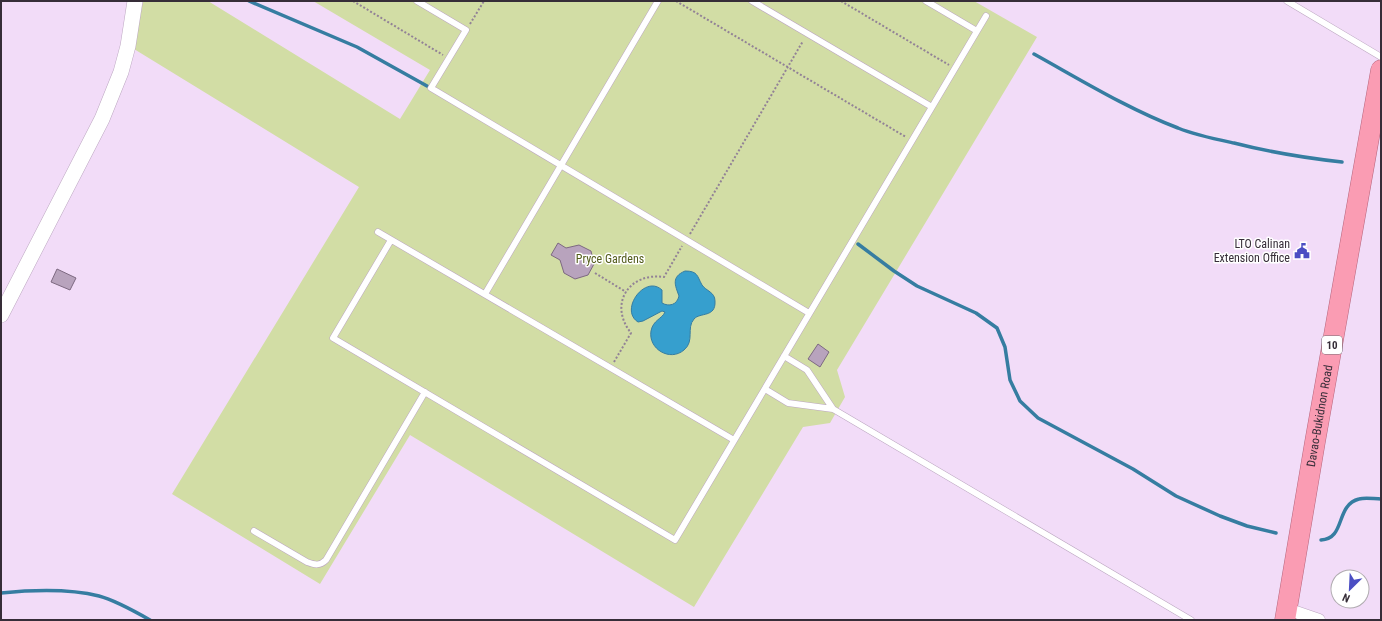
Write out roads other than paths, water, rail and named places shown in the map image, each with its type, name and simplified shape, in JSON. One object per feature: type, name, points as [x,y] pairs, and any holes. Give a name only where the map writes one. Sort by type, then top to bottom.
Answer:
[{"type":"highway","name":"Davao-Bukidnon Road","points":[[1286,614],[1317,427],[1381,70]]},
{"type":"street","points":[[1,315],[102,119],[121,72],[128,46],[135,1]]},
{"type":"street","points":[[1286,614],[1319,620]]},
{"type":"lane","points":[[417,1],[466,30],[431,88],[810,313]]},
{"type":"lane","points":[[485,294],[658,1]]},
{"type":"lane","points":[[752,1],[932,107]]},
{"type":"lane","points":[[926,1],[977,31]]},
{"type":"lane","points":[[1287,1],[1381,57]]},
{"type":"lane","points":[[392,240],[333,338],[674,540],[986,16]]},
{"type":"lane","points":[[378,232],[734,440]]},
{"type":"lane","points":[[784,356],[807,370],[833,409]]},
{"type":"lane","points":[[765,389],[788,403],[833,409],[1191,620]]},
{"type":"lane","points":[[254,531],[314,565],[321,564],[326,560],[424,392]]},
{"type":"water","points":[[685,271],[695,273],[702,285],[714,296],[715,306],[713,310],[707,314],[694,319],[691,326],[689,343],[684,350],[673,355],[667,354],[656,348],[651,337],[652,327],[665,312],[662,311],[638,322],[633,317],[631,310],[636,296],[648,287],[655,286],[662,290],[662,303],[670,305],[675,303],[679,296],[675,282],[678,276]]},
{"type":"waterway","points":[[249,1],[357,47],[427,86]]},
{"type":"waterway","points":[[1034,54],[1123,103],[1159,120],[1185,130],[1205,137],[1274,152],[1342,162]]},
{"type":"waterway","points":[[858,244],[917,286],[976,313],[997,328],[1005,347],[1010,380],[1020,401],[1038,418],[1133,469],[1176,496],[1220,516],[1247,526],[1276,533]]},
{"type":"waterway","points":[[1321,540],[1329,538],[1334,534],[1346,508],[1352,502],[1362,498],[1381,499]]},
{"type":"waterway","points":[[1,593],[51,591],[88,594],[111,600],[150,620]]},
{"type":"place","name":"LTO Calinan Extension Office","points":[[1302,251]]},
{"type":"park label","name":"Pryce Gardens","points":[[610,259]]}]
